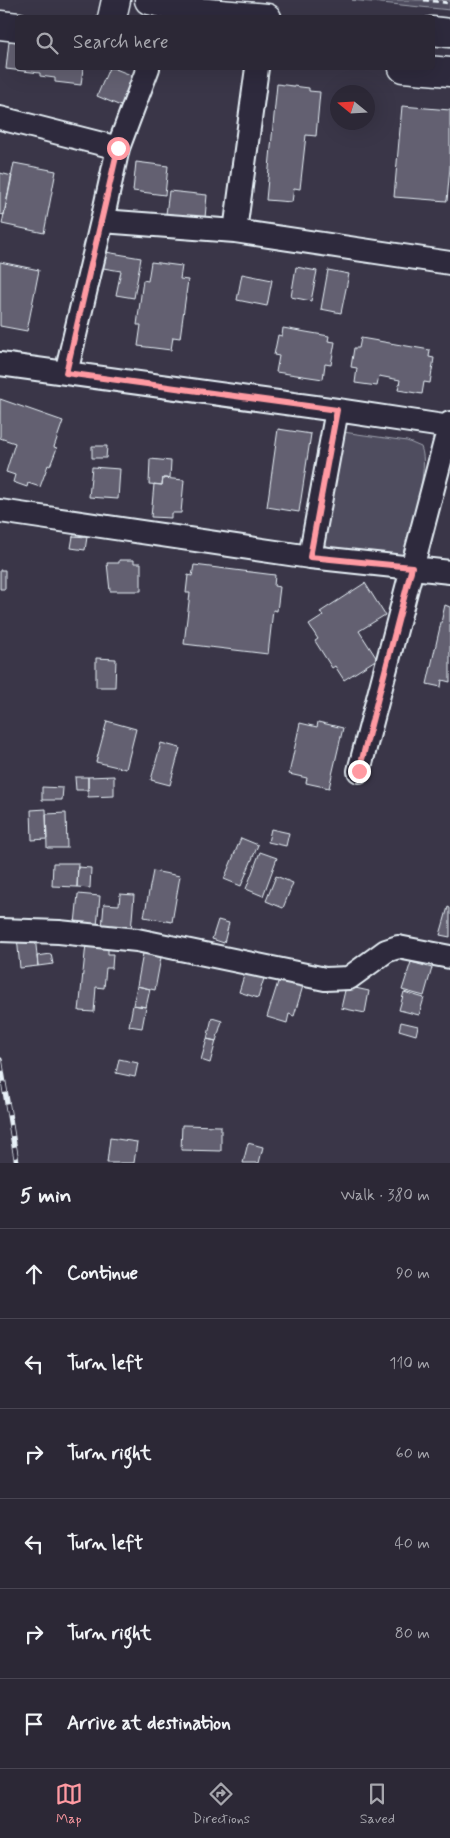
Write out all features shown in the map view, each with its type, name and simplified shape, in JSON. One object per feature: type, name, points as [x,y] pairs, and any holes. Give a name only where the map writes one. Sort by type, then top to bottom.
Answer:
[{"type":"main road","points":[[113,15],[116,0]]},
{"type":"main road","points":[[148,15],[150,0],[250,15]]},
{"type":"main road","points":[[0,25],[15,27]]},
{"type":"main road","points":[[435,31],[450,33]]},
{"type":"main road","points":[[426,70],[450,72]]},
{"type":"street","points":[[66,373],[118,148],[147,70]]},
{"type":"street","points":[[235,231],[257,70]]},
{"type":"street","points":[[0,118],[118,148]]},
{"type":"street","points":[[102,221],[235,231],[450,263]]},
{"type":"street","points":[[0,364],[450,427]]},
{"type":"street","points":[[310,557],[337,410]]},
{"type":"street","points":[[359,771],[450,423]]},
{"type":"street","points":[[0,511],[310,557],[450,572]]},
{"type":"street","points":[[0,930],[59,932],[137,940],[325,979],[348,978],[386,951],[398,947],[450,957]]},
{"type":"path","points":[[424,0],[450,3]]},
{"type":"shaded area","points":[[352,0],[450,0],[450,10]]},
{"type":"shaded area","points":[[343,432],[407,441],[421,447],[423,456],[422,481],[407,544],[402,555],[332,550],[323,544]]},
{"type":"building","points":[[9,41],[15,42],[15,70],[83,70],[81,85],[55,82],[55,78],[40,76],[40,73],[6,69]]},
{"type":"building","points":[[108,70],[118,70],[136,77],[123,107],[97,96]]},
{"type":"building","points":[[277,84],[309,88],[309,91],[320,92],[316,136],[306,135],[300,189],[294,188],[292,202],[266,200]]},
{"type":"building","points":[[402,106],[450,110],[450,167],[447,201],[394,197]]},
{"type":"building","points":[[136,162],[168,166],[165,195],[133,191]]},
{"type":"building","points":[[14,163],[56,171],[44,233],[2,224]]},
{"type":"building","points":[[0,173],[12,176],[4,215],[0,214]]},
{"type":"building","points":[[169,191],[207,195],[205,218],[166,214]]},
{"type":"building","points":[[100,251],[141,258],[134,298],[116,295],[121,271],[97,267]]},
{"type":"building","points":[[0,262],[39,270],[27,331],[0,326]]},
{"type":"building","points":[[151,262],[182,266],[180,279],[188,280],[180,338],[173,337],[171,350],[138,346],[141,325],[137,325],[143,280],[148,281]]},
{"type":"building","points":[[296,267],[317,271],[311,301],[291,297]]},
{"type":"building","points":[[328,270],[349,274],[341,313],[321,309]]},
{"type":"building","points":[[242,274],[272,280],[267,306],[237,300]]},
{"type":"building","points":[[283,328],[329,336],[328,341],[335,342],[331,365],[325,364],[323,379],[276,372],[279,356],[274,355],[278,335],[282,336]]},
{"type":"building","points":[[361,338],[430,350],[429,357],[434,358],[430,383],[424,382],[422,394],[398,390],[400,380],[379,376],[377,386],[355,383],[357,368],[351,367],[354,348],[359,348]]},
{"type":"building","points":[[0,399],[63,421],[54,447],[57,448],[40,487],[28,483],[27,487],[13,482],[15,475],[6,472],[15,443],[0,438]]},
{"type":"building","points":[[278,429],[311,434],[299,512],[267,507]]},
{"type":"building","points":[[92,446],[107,446],[106,458],[92,458]]},
{"type":"building","points":[[150,459],[171,461],[170,478],[163,478],[162,485],[149,484]]},
{"type":"building","points":[[92,467],[120,469],[118,499],[89,497]]},
{"type":"building","points":[[163,478],[184,480],[181,513],[171,513],[171,518],[151,517],[154,484],[162,485]]},
{"type":"building","points":[[73,536],[87,537],[85,550],[71,548]]},
{"type":"building","points":[[119,560],[134,560],[134,563],[141,563],[141,591],[110,591],[107,563],[119,563]]},
{"type":"building","points":[[194,565],[275,575],[274,586],[280,587],[277,611],[273,610],[268,654],[184,644],[190,593],[186,593],[188,575],[192,576]]},
{"type":"building","points":[[0,570],[5,570],[5,589],[0,589]]},
{"type":"building","points":[[365,583],[385,615],[359,631],[377,659],[344,680],[335,666],[332,668],[315,641],[318,639],[309,625],[323,616],[320,612]]},
{"type":"building","points":[[445,605],[450,607],[450,682],[442,680],[441,687],[427,684]]},
{"type":"building","points":[[96,658],[116,659],[115,687],[96,687]]},
{"type":"building","points":[[107,721],[136,729],[126,769],[96,762]]},
{"type":"building","points":[[318,722],[343,728],[329,788],[306,783],[307,778],[289,774],[300,723],[317,727]]},
{"type":"building","points":[[161,743],[180,748],[170,785],[151,780]]},
{"type":"building","points":[[114,776],[114,796],[88,797],[88,777]]},
{"type":"building","points":[[75,777],[88,777],[88,790],[76,790]]},
{"type":"building","points":[[42,787],[63,788],[62,800],[42,800]]},
{"type":"building","points":[[46,809],[47,839],[32,840],[31,810]]},
{"type":"building","points":[[66,813],[67,848],[47,848],[46,814]]},
{"type":"building","points":[[271,829],[289,833],[286,846],[268,842]]},
{"type":"building","points":[[241,838],[258,845],[241,886],[224,879]]},
{"type":"building","points":[[260,852],[277,858],[263,896],[246,889]]},
{"type":"building","points":[[53,863],[78,863],[77,887],[52,886]]},
{"type":"building","points":[[78,867],[91,868],[90,888],[77,887]]},
{"type":"building","points":[[153,871],[180,876],[172,922],[144,917]]},
{"type":"building","points":[[276,876],[293,883],[283,908],[266,901]]},
{"type":"building","points":[[78,894],[100,896],[97,926],[75,924]]},
{"type":"building","points":[[120,894],[134,895],[131,931],[102,928],[104,904],[119,905]]},
{"type":"building","points":[[448,907],[450,908],[450,937],[440,935]]},
{"type":"building","points":[[218,920],[229,923],[224,943],[212,939]]},
{"type":"building","points":[[35,935],[38,966],[20,968],[17,937]]},
{"type":"building","points":[[86,944],[108,946],[108,954],[113,954],[112,968],[106,968],[104,988],[96,987],[94,1012],[79,1011]]},
{"type":"building","points":[[144,948],[162,952],[155,990],[137,986]]},
{"type":"building","points":[[51,954],[53,964],[38,966],[37,956]]},
{"type":"building","points":[[411,962],[432,968],[424,996],[402,990]]},
{"type":"building","points":[[247,966],[266,972],[258,998],[239,992]]},
{"type":"building","points":[[279,979],[303,986],[294,1016],[289,1014],[287,1023],[267,1017]]},
{"type":"building","points":[[137,986],[150,989],[146,1007],[133,1005]]},
{"type":"building","points":[[346,986],[369,991],[365,1013],[341,1008]]},
{"type":"building","points":[[404,992],[424,998],[419,1015],[399,1010]]},
{"type":"building","points":[[133,1005],[146,1007],[142,1028],[129,1026]]},
{"type":"building","points":[[212,1018],[222,1021],[216,1041],[207,1039]]},
{"type":"building","points":[[401,1022],[418,1026],[416,1035],[399,1030]]},
{"type":"building","points":[[207,1039],[216,1041],[210,1063],[201,1060]]},
{"type":"building","points":[[119,1059],[138,1063],[135,1077],[116,1073]]},
{"type":"building","points":[[182,1125],[221,1126],[221,1151],[181,1150]]},
{"type":"building","points":[[110,1138],[137,1142],[134,1163],[107,1163]]},
{"type":"building","points":[[248,1143],[263,1147],[259,1163],[243,1163]]},
{"type":"railway","points":[[0,1060],[17,1163]]},
{"type":"route","points":[[118,148],[66,373],[337,410],[310,557],[412,567],[359,771]]}]
